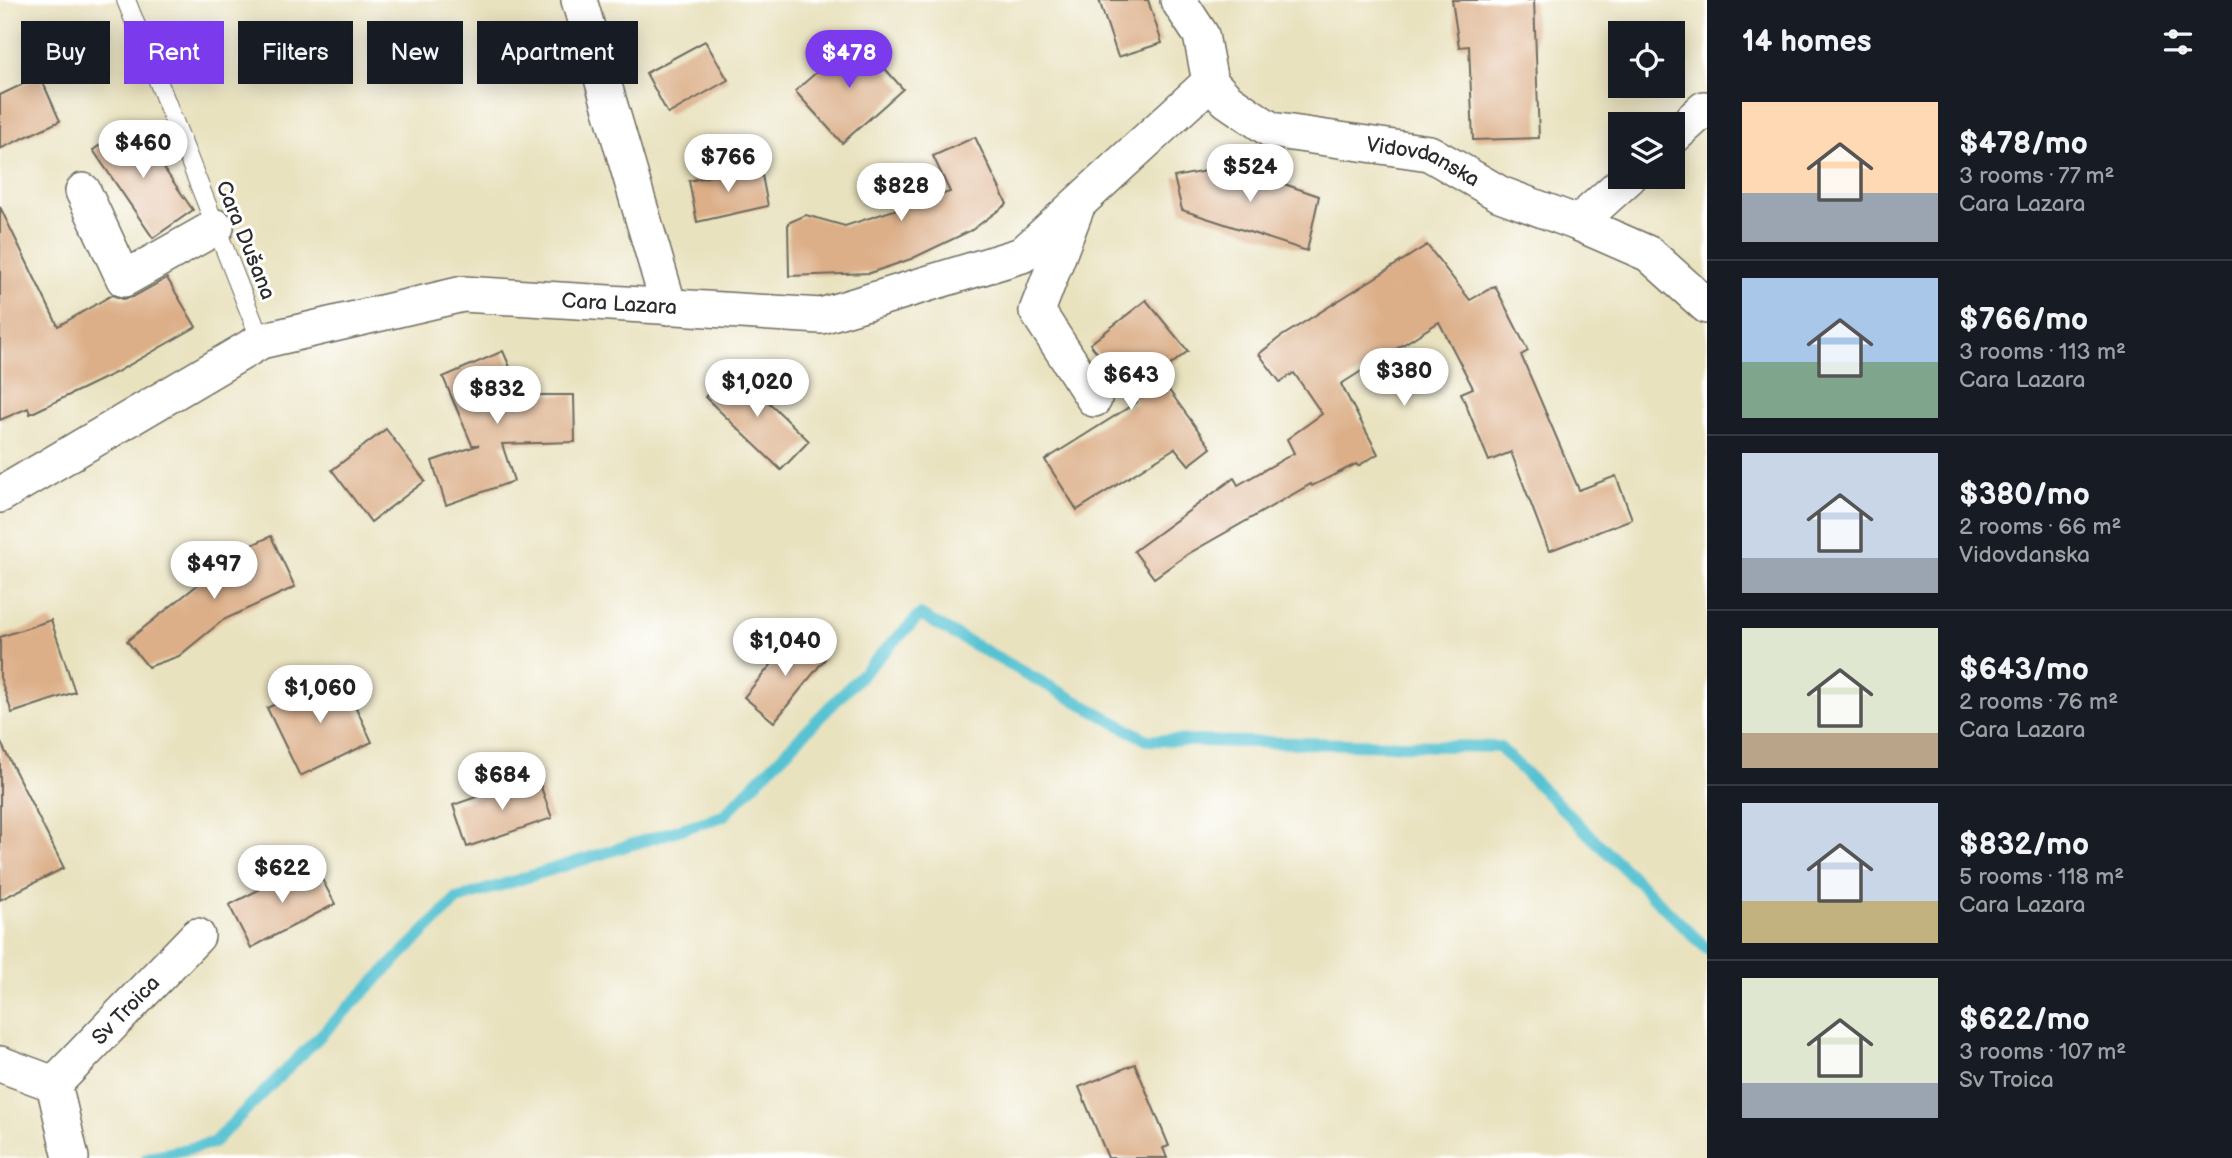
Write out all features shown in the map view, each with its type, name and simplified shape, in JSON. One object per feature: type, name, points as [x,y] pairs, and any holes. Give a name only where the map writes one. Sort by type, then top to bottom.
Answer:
[{"type":"street","points":[[579,0],[669,307]]},
{"type":"street","points":[[1178,0],[1201,35],[1210,82]]},
{"type":"street","name":"Cara Lazara","points":[[0,495],[261,341],[463,294],[821,316],[1022,256],[1210,82]]},
{"type":"street","name":"Vidovdanska","points":[[1210,82],[1227,100],[1271,130],[1429,153],[1500,194],[1578,223],[1649,254],[1707,306]]},
{"type":"street","points":[[1685,126],[1704,109]]},
{"type":"street","points":[[1578,223],[1616,189]]},
{"type":"street","points":[[83,191],[124,278],[216,227]]},
{"type":"street","points":[[1079,203],[1038,312],[1094,398]]},
{"type":"street","name":"Sv Troica","points":[[54,1084],[197,936]]},
{"type":"street","points":[[0,1064],[54,1084],[71,1158]]},
{"type":"lane","name":"Cara Dušana","points":[[126,0],[261,341]]},
{"type":"building","points":[[1099,0],[1148,0],[1162,43],[1118,57]]},
{"type":"building","points":[[1452,0],[1534,0],[1539,138],[1473,140],[1469,46],[1459,47]]},
{"type":"building","points":[[857,37],[903,89],[842,143],[795,91]]},
{"type":"building","points":[[705,41],[728,80],[668,114],[646,73]]},
{"type":"building","points":[[23,84],[44,84],[60,121],[0,149],[0,95]]},
{"type":"building","points":[[132,123],[193,210],[153,238],[93,150]]},
{"type":"building","points":[[975,137],[1007,204],[972,230],[911,259],[870,273],[789,276],[788,223],[806,215],[845,226],[950,192],[933,156]]},
{"type":"building","points":[[760,165],[768,206],[697,222],[689,181]]},
{"type":"building","points":[[1232,166],[1319,196],[1307,251],[1182,210],[1174,177]]},
{"type":"building","points":[[0,207],[58,326],[112,295],[123,299],[133,297],[167,278],[196,327],[115,373],[30,414],[28,408],[0,420]]},
{"type":"building","points":[[1427,245],[1470,300],[1495,286],[1528,351],[1521,355],[1579,490],[1616,476],[1632,519],[1549,551],[1511,452],[1489,461],[1461,393],[1473,388],[1439,322],[1341,384],[1378,454],[1358,466],[1356,464],[1312,486],[1311,484],[1188,554],[1154,578],[1134,551],[1234,478],[1238,485],[1294,453],[1287,439],[1322,414],[1294,373],[1280,382],[1259,354],[1279,338]]},
{"type":"building","points":[[1146,300],[1188,351],[1158,375],[1211,448],[1189,465],[1175,448],[1077,510],[1045,460],[1137,402],[1090,344]]},
{"type":"building","points":[[503,351],[522,395],[574,395],[575,442],[502,444],[514,481],[446,505],[432,461],[479,445],[472,445],[443,377]]},
{"type":"building","points":[[733,368],[809,441],[781,470],[705,397]]},
{"type":"building","points":[[386,429],[425,481],[371,522],[332,470]]},
{"type":"building","points":[[271,536],[295,587],[223,620],[179,656],[148,667],[127,641],[200,583],[195,572]]},
{"type":"building","points":[[51,620],[75,692],[12,713],[0,677],[0,637]]},
{"type":"building","points":[[796,635],[825,659],[774,722],[744,697]]},
{"type":"building","points":[[340,673],[372,742],[300,776],[267,708]]},
{"type":"building","points":[[0,741],[64,868],[0,900]]},
{"type":"building","points":[[537,776],[552,818],[467,847],[453,805]]},
{"type":"building","points":[[313,862],[335,904],[251,948],[229,905]]},
{"type":"building","points":[[1135,1064],[1169,1146],[1163,1148],[1167,1158],[1108,1158],[1079,1087]]},
{"type":"waterway","points":[[147,1158],[213,1143],[457,899],[723,816],[920,615],[1147,740],[1499,747],[1707,949]]}]
